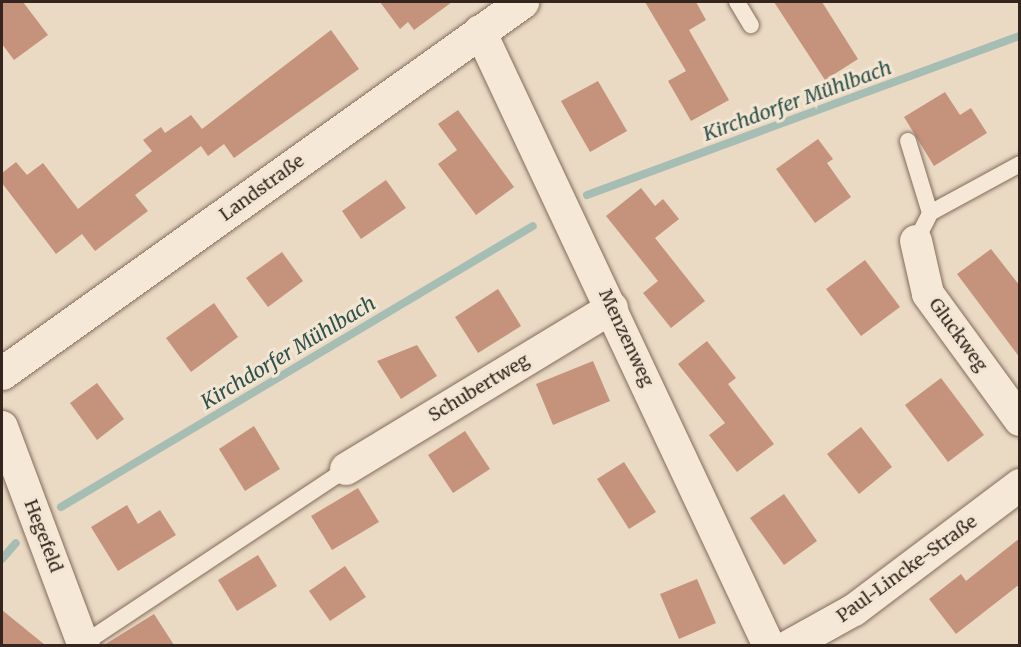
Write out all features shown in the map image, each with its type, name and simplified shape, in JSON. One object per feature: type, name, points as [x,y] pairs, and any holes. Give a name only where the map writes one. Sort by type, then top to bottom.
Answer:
[{"type":"street","name":"Landstraße","points":[[2,373],[522,2]]},
{"type":"street","name":"Menzenweg","points":[[480,31],[769,645]]},
{"type":"street","name":"Gluckweg","points":[[916,241],[928,294],[1020,420]]},
{"type":"street","name":"Schubertweg","points":[[346,469],[612,308]]},
{"type":"street","name":"Hegefeld","points":[[2,427],[83,645]]},
{"type":"street","name":"Paul-Lincke-Straße","points":[[789,645],[854,610],[1020,485]]},
{"type":"lane","points":[[737,2],[751,26]]},
{"type":"lane","points":[[908,141],[930,213]]},
{"type":"lane","points":[[916,241],[930,213],[1020,164]]},
{"type":"lane","points":[[83,645],[346,469]]},
{"type":"building","points":[[2,2],[23,2],[48,35],[14,60],[2,44]]},
{"type":"building","points":[[380,2],[452,2],[414,30],[408,22],[400,29]]},
{"type":"building","points":[[645,2],[696,2],[706,20],[689,30],[729,100],[691,121],[668,81],[686,71]]},
{"type":"building","points":[[774,2],[822,2],[858,59],[825,80]]},
{"type":"building","points":[[331,30],[359,69],[234,158],[224,144],[208,156],[201,146],[135,195],[148,211],[95,251],[82,234],[56,254],[2,183],[2,173],[16,162],[27,175],[43,163],[78,209],[152,151],[143,140],[161,127],[165,133],[191,115],[202,129]]},
{"type":"building","points":[[598,81],[627,131],[590,152],[561,101]]},
{"type":"building","points":[[945,92],[960,115],[971,108],[987,133],[934,166],[904,117]]},
{"type":"building","points":[[458,110],[514,187],[476,215],[438,164],[457,150],[438,124]]},
{"type":"building","points":[[818,139],[833,159],[827,163],[851,197],[815,223],[776,169]]},
{"type":"building","points":[[386,180],[406,208],[361,239],[342,211]]},
{"type":"building","points":[[641,188],[655,206],[663,199],[679,219],[655,238],[705,301],[671,328],[643,293],[658,281],[606,216]]},
{"type":"building","points":[[991,249],[1020,286],[1020,358],[957,274]]},
{"type":"building","points":[[282,252],[303,281],[268,307],[246,278]]},
{"type":"building","points":[[865,260],[900,307],[861,336],[826,289]]},
{"type":"building","points":[[498,289],[521,326],[478,353],[455,317]]},
{"type":"building","points":[[214,303],[238,337],[191,372],[166,338]]},
{"type":"building","points":[[707,341],[736,378],[728,384],[774,444],[737,472],[709,435],[725,423],[678,364]]},
{"type":"building","points":[[417,345],[437,376],[401,399],[377,361]]},
{"type":"building","points":[[593,361],[610,401],[553,425],[536,384]]},
{"type":"building","points":[[941,378],[984,435],[948,462],[905,405]]},
{"type":"building","points":[[97,383],[124,419],[97,440],[70,403]]},
{"type":"building","points":[[254,426],[280,469],[245,491],[219,449]]},
{"type":"building","points":[[861,427],[892,467],[859,494],[827,454]]},
{"type":"building","points":[[465,431],[490,469],[453,493],[428,455]]},
{"type":"building","points":[[624,462],[656,512],[629,529],[597,479]]},
{"type":"building","points":[[358,488],[379,522],[332,550],[311,516]]},
{"type":"building","points":[[784,494],[817,541],[784,565],[750,518]]},
{"type":"building","points":[[127,505],[138,524],[160,510],[176,535],[118,571],[91,527]]},
{"type":"building","points":[[1020,538],[1020,584],[956,634],[929,599],[961,574],[966,581]]},
{"type":"building","points":[[258,555],[277,586],[237,611],[218,580]]},
{"type":"building","points":[[345,566],[366,597],[330,621],[309,591]]},
{"type":"building","points":[[697,579],[716,623],[679,639],[660,594]]},
{"type":"building","points":[[2,610],[45,645],[2,645]]},
{"type":"building","points":[[154,614],[174,645],[104,645]]},
{"type":"waterway","name":"Kirchdorfer Mühlbach","points":[[587,195],[1020,36]]},
{"type":"waterway","name":"Kirchdorfer Mühlbach","points":[[61,507],[533,226]]},
{"type":"waterway","name":"Kirchdorfer Mühlbach","points":[[2,559],[16,543]]}]
